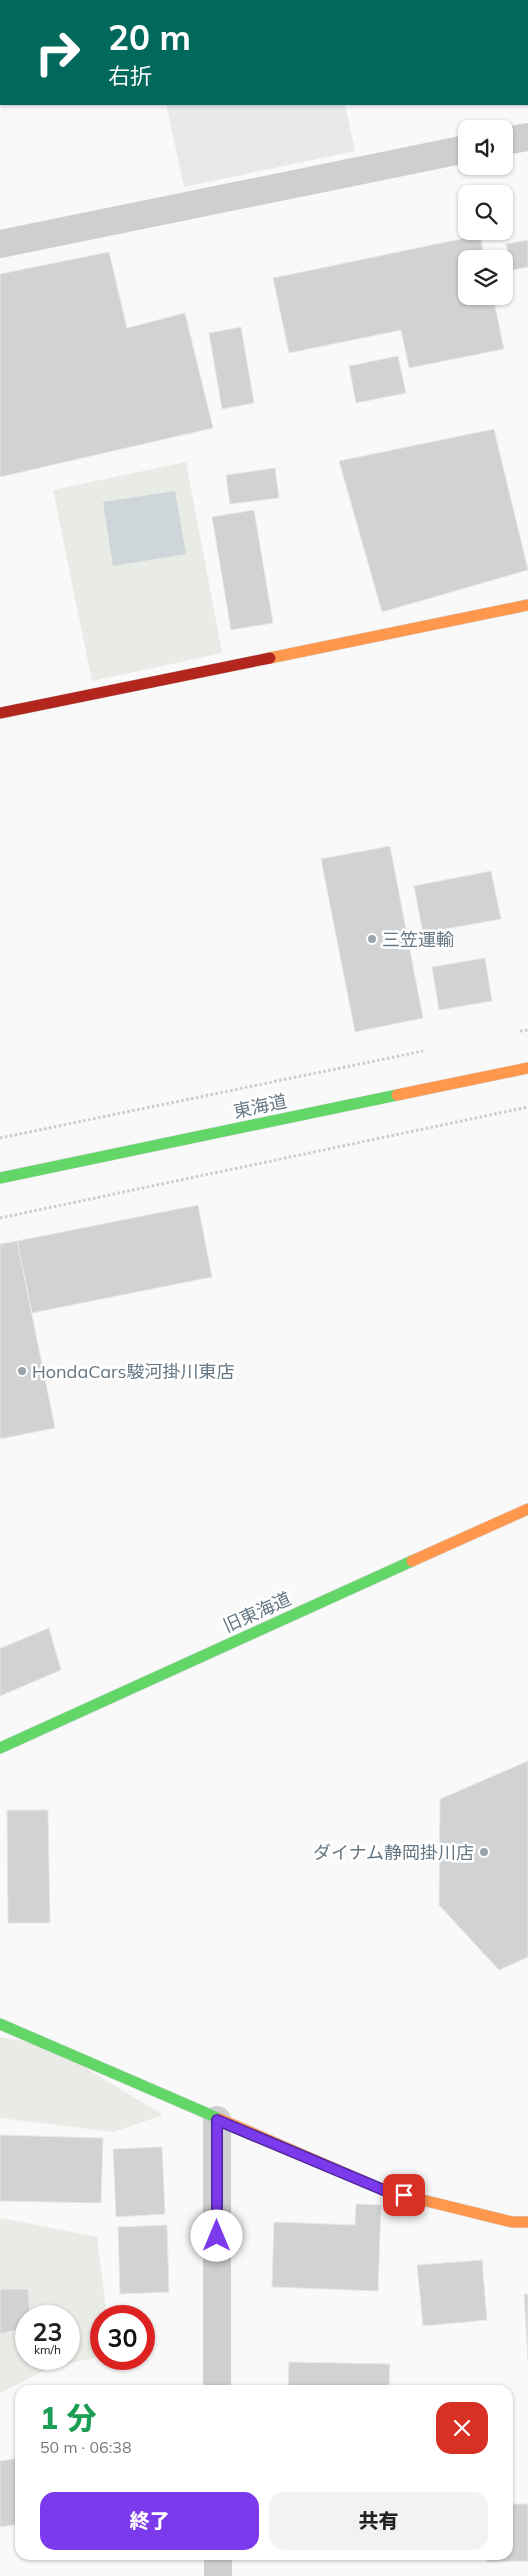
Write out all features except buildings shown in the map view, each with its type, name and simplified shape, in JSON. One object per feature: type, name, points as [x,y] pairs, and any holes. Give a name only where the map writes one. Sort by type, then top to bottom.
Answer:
[{"type":"street","points":[[513,140],[528,136]]},
{"type":"street","points":[[0,244],[458,151]]},
{"type":"street","points":[[0,713],[528,606]]},
{"type":"street","name":"東海道","points":[[0,1178],[528,1068]]},
{"type":"street","name":"旧東海道","points":[[0,1748],[528,1509]]},
{"type":"street","points":[[0,2024],[217,2120],[386,2191],[512,2222],[528,2222]]},
{"type":"street","points":[[217,2120],[218,2385]]},
{"type":"street","points":[[218,2560],[218,2576]]},
{"type":"path","points":[[518,1032],[528,1030]]},
{"type":"path","points":[[0,1138],[430,1050]]},
{"type":"path","points":[[0,1218],[528,1107]]},
{"type":"shaded area","points":[[166,105],[345,105],[355,151],[184,187]]},
{"type":"shaded area","points":[[186,462],[222,653],[92,681],[53,490]]},
{"type":"shaded area","points":[[175,491],[186,554],[113,566],[103,502]]},
{"type":"shaded area","points":[[0,2037],[50,2046],[163,2115],[113,2132],[0,2118]]},
{"type":"shaded area","points":[[0,2218],[97,2237],[106,2305],[90,2305],[90,2359],[80,2361],[80,2305],[15,2305],[15,2370],[46,2370],[0,2393]]},
{"type":"traffic: fast","points":[[0,1178],[397,1095]]},
{"type":"traffic: fast","points":[[0,1748],[412,1561]]},
{"type":"traffic: fast","points":[[0,2024],[220,2119]]},
{"type":"traffic: slow","points":[[270,658],[528,605]]},
{"type":"traffic: slow","points":[[397,1095],[528,1068]]},
{"type":"traffic: slow","points":[[412,1561],[528,1509]]},
{"type":"traffic: slow","points":[[220,2119],[386,2191],[512,2222],[528,2222]]},
{"type":"traffic: jam","points":[[0,713],[270,658]]},
{"type":"place","name":"三笠運輸","points":[[372,939]]},
{"type":"place","name":"HondaCars駿河掛川東店","points":[[22,1371]]},
{"type":"place","name":"ダイナム静岡掛川店","points":[[484,1852]]},
{"type":"route","points":[[217,2236],[217,2120],[386,2191],[404,2195]]}]
